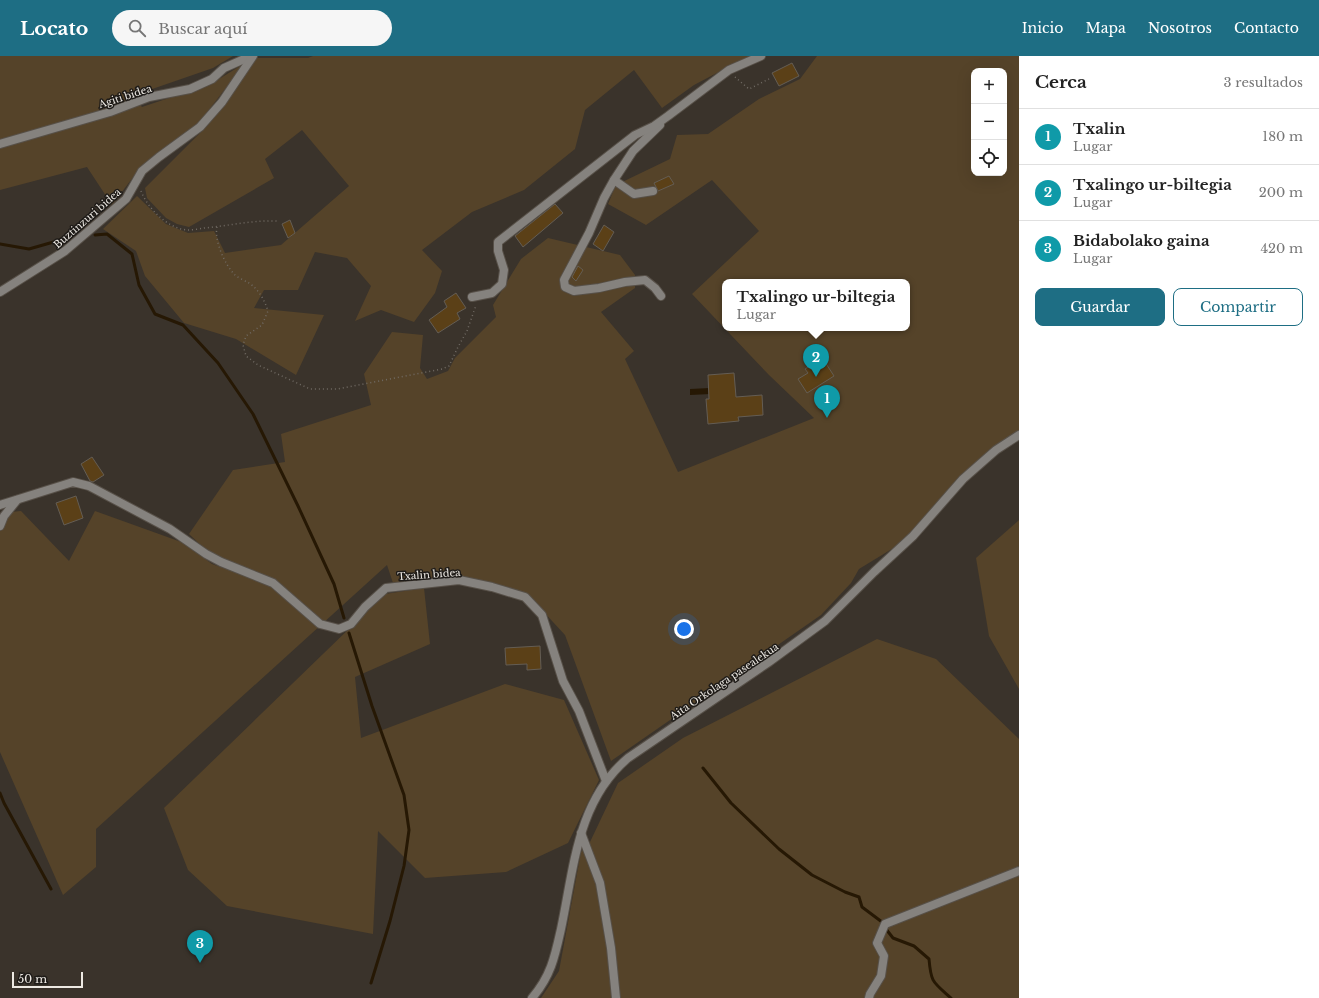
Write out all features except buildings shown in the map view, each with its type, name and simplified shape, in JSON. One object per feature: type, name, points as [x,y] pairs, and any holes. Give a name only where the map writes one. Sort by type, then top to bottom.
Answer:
[{"type":"street","name":"Agiti bidea","points":[[0,144],[110,112],[149,97],[190,89],[212,79],[224,68],[252,56]]},
{"type":"street","name":"Buztinzuri bidea","points":[[0,292],[65,251],[126,199],[142,171],[200,127],[222,102],[252,56]]},
{"type":"street","points":[[472,297],[492,294],[502,284],[504,270],[498,251],[498,242],[635,135],[654,126],[729,70],[761,56]]},
{"type":"street","points":[[661,296],[655,288],[645,280],[574,291],[565,287],[564,280],[589,233],[604,198],[614,180],[633,151],[668,116]]},
{"type":"street","points":[[614,180],[634,194],[653,191]]},
{"type":"street","name":"Aita Orkolaga pasealekua","points":[[532,998],[540,990],[554,962],[566,906],[574,858],[581,833],[590,809],[606,780],[615,768],[800,641],[825,621],[874,572],[913,536],[972,470],[996,450],[1019,435]]},
{"type":"street","name":"Txalin bidea","points":[[0,505],[73,482],[89,486],[170,529],[211,556],[273,583],[320,624],[339,630],[351,624],[364,607],[386,588],[459,580],[492,587],[525,597],[542,615],[563,681],[579,711],[606,780]]},
{"type":"street","points":[[0,526],[4,516],[17,500]]},
{"type":"street","points":[[581,833],[600,883],[611,948],[616,998]]},
{"type":"street","points":[[869,998],[881,976],[884,956],[877,943],[885,924],[1019,871]]},
{"type":"path","points":[[729,70],[738,82],[749,89],[769,79]]},
{"type":"path","points":[[137,179],[144,200],[165,221],[176,227],[188,230],[254,222],[277,221]]},
{"type":"path","points":[[217,227],[218,244],[226,262],[235,275],[251,284],[264,297],[268,310],[262,325],[246,336],[243,346],[246,356],[258,365],[310,389],[336,389],[442,369],[449,366],[468,331],[475,308],[472,297]]},
{"type":"shaded area","points":[[0,56],[233,56],[213,68],[132,96],[142,107],[211,84],[245,63],[198,124],[140,168],[112,205],[87,167],[0,190]]},
{"type":"shaded area","points":[[313,56],[749,56],[694,85],[662,108],[634,70],[585,110],[575,149],[524,190],[472,212],[422,250],[442,271],[435,293],[414,322],[381,310],[355,321],[371,286],[347,258],[315,252],[298,290],[264,290],[254,308],[324,315],[296,375],[236,339],[184,323],[145,276],[136,251],[103,229],[137,196],[166,224],[188,233],[214,231],[225,253],[281,245],[349,186],[302,130],[265,159],[274,178],[189,227],[177,224],[166,218],[147,198],[145,188],[201,132],[227,102],[256,58],[308,58]]},
{"type":"shaded area","points":[[817,56],[1019,56],[1019,431],[995,446],[900,544],[859,569],[851,583],[821,615],[611,761],[565,635],[528,595],[499,585],[462,577],[393,583],[387,565],[96,829],[96,867],[63,895],[0,752],[0,513],[21,511],[69,561],[95,511],[184,543],[212,564],[258,580],[260,573],[230,563],[207,551],[189,534],[233,470],[285,462],[281,434],[371,405],[364,374],[392,332],[423,335],[420,368],[427,379],[448,371],[455,358],[496,317],[493,305],[521,259],[548,238],[620,255],[635,275],[635,288],[601,312],[634,351],[625,359],[678,472],[814,418],[769,375],[727,331],[910,331],[910,279],[722,279],[722,326],[692,294],[759,231],[712,180],[646,225],[608,204],[616,185],[670,159],[677,135],[708,134],[759,99],[800,79]]},
{"type":"shaded area","points":[[710,388],[711,394],[690,395],[690,389]]},
{"type":"shaded area","points":[[1019,520],[1019,689],[989,636],[976,558]]},
{"type":"shaded area","points":[[424,588],[430,644],[355,677],[361,738],[505,684],[564,700],[599,780],[568,843],[506,872],[425,878],[378,831],[373,934],[227,906],[188,870],[164,808],[385,594]]},
{"type":"shaded area","points":[[877,639],[936,659],[1019,739],[1019,998],[541,998],[559,971],[581,852],[590,842],[618,783],[683,738]]},
{"type":"waterway","points":[[95,235],[107,234],[132,254],[139,285],[155,314],[183,325],[218,363],[253,414],[334,584],[344,618]]},
{"type":"waterway","points":[[0,244],[29,249],[71,237]]},
{"type":"waterway","points":[[349,633],[372,706],[404,795],[409,830],[404,866],[390,921],[371,983]]},
{"type":"waterway","points":[[703,768],[731,803],[779,849],[812,875],[845,892],[859,897],[862,907],[882,922]]},
{"type":"waterway","points":[[0,793],[51,889]]},
{"type":"waterway","points":[[886,929],[893,938],[914,946],[929,959],[934,982],[951,998]]},
{"type":"place","name":"Txalingo ur-biltegia","points":[[816,377]]},
{"type":"place","name":"Txalin","points":[[827,418]]},
{"type":"place","name":"Bidabolako gaina","points":[[200,963]]}]
